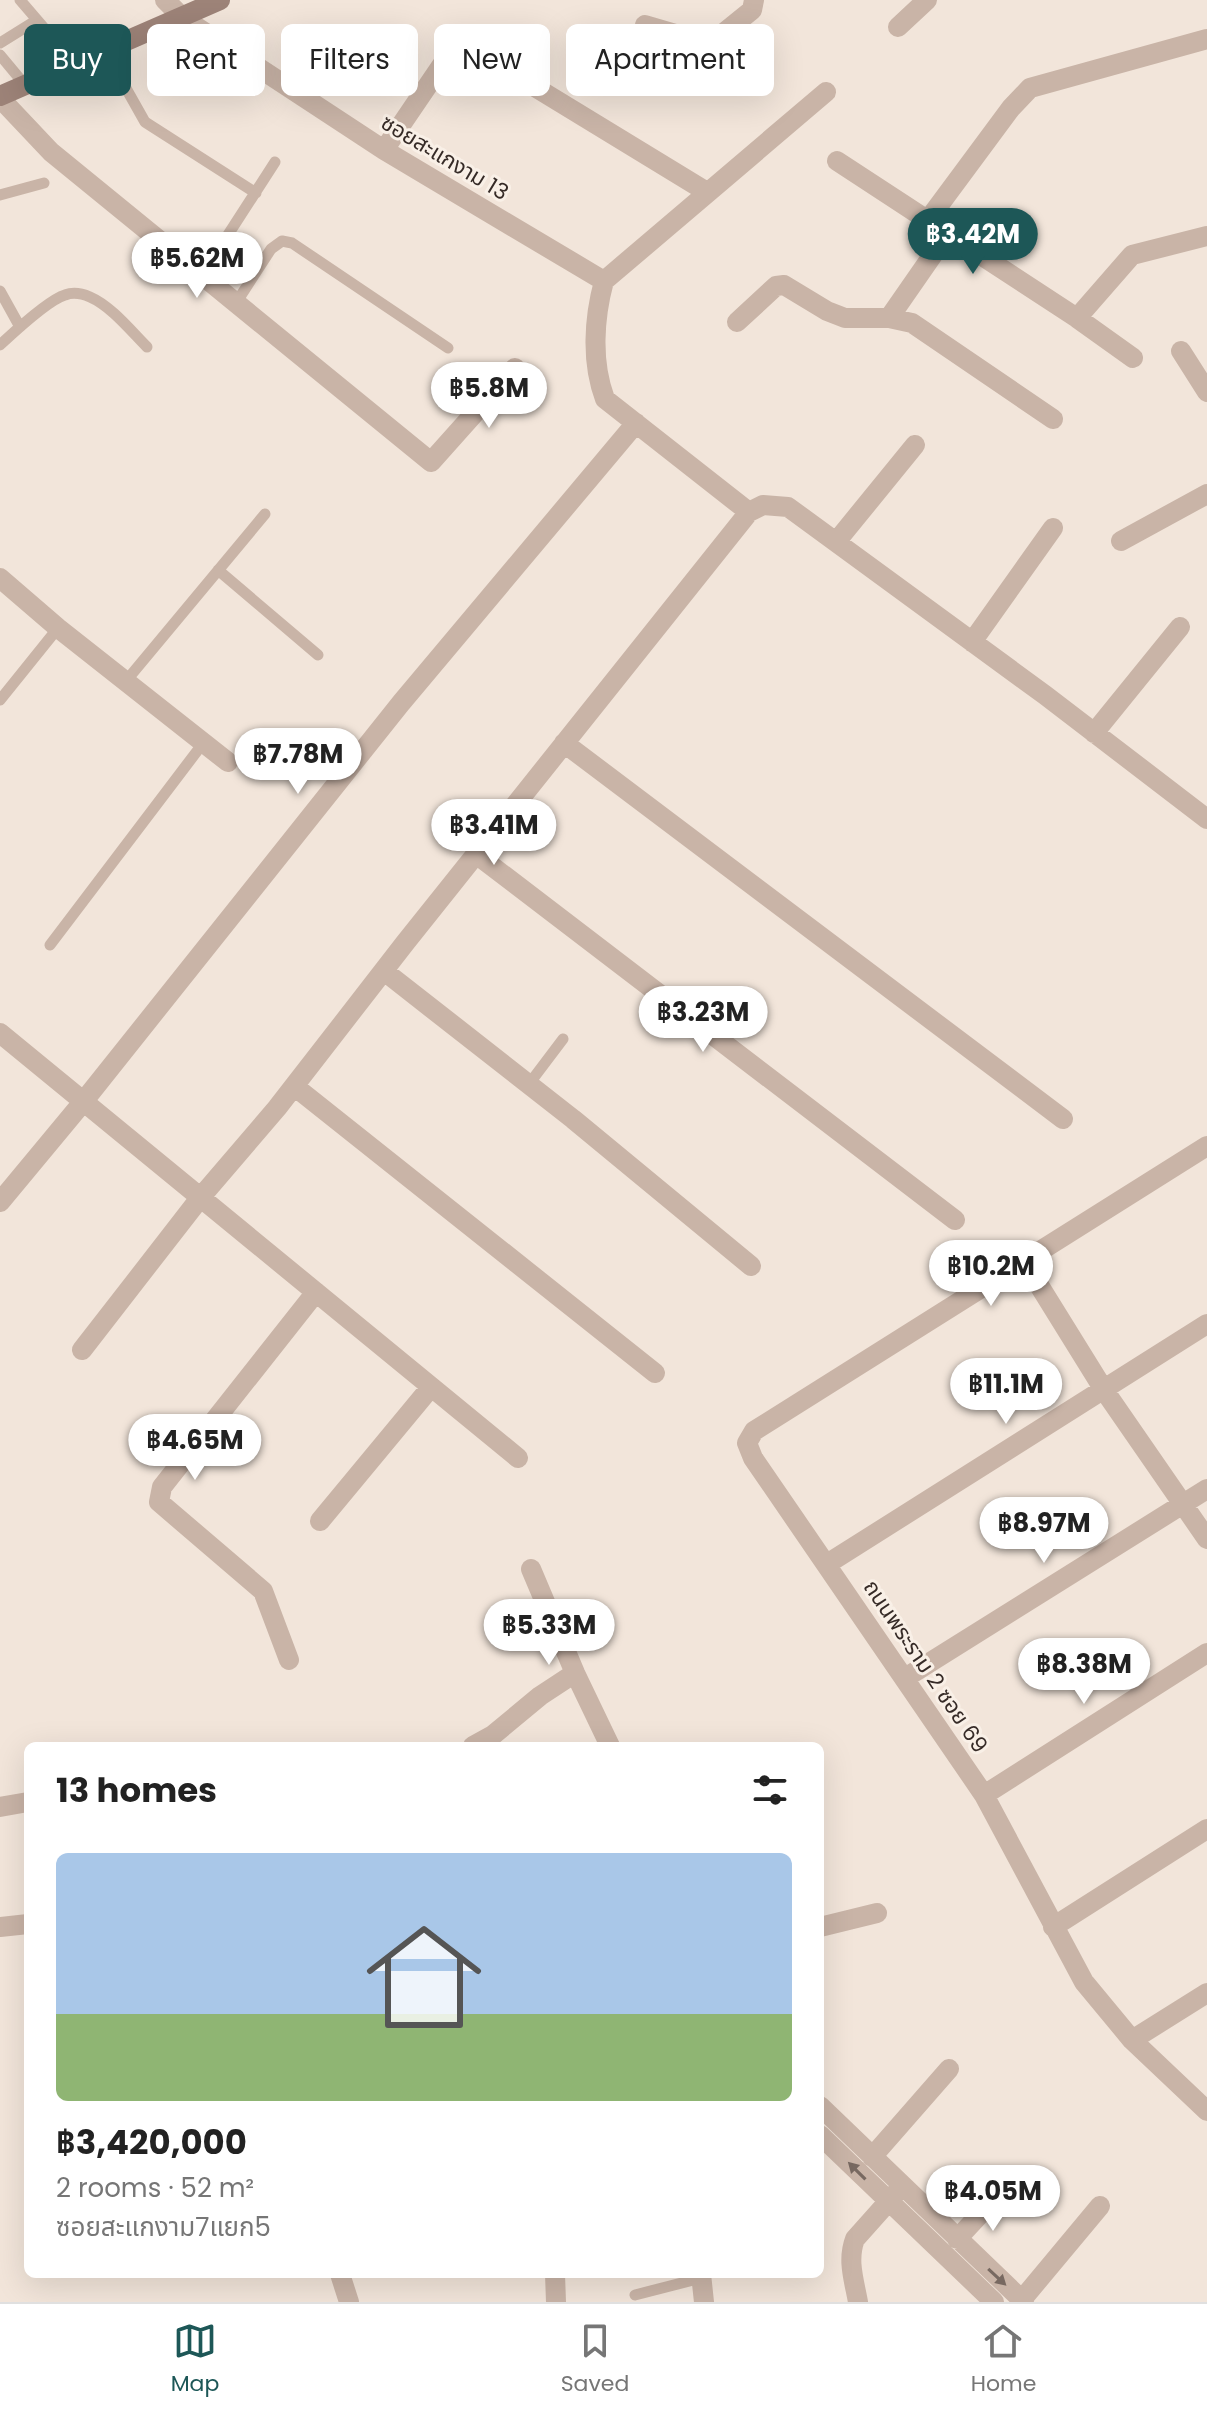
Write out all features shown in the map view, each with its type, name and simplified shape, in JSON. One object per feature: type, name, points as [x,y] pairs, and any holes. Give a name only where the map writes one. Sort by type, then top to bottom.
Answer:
[{"type":"street","name":"ซอยสะแกงาม 13","points":[[165,0],[183,18],[384,150],[604,281]]},
{"type":"street","points":[[131,40],[220,0]]},
{"type":"street","points":[[735,24],[752,10],[754,0]]},
{"type":"street","points":[[898,27],[927,0]]},
{"type":"street","points":[[928,220],[1011,108],[1030,88],[1207,39]]},
{"type":"street","points":[[384,150],[454,47],[466,45],[707,192]]},
{"type":"street","points":[[24,85],[0,97],[51,152],[431,462],[515,368]]},
{"type":"street","points":[[749,512],[605,399],[598,381],[596,325],[604,281],[826,92]]},
{"type":"street","points":[[837,161],[1133,358]]},
{"type":"street","points":[[889,318],[948,233]]},
{"type":"street","points":[[1077,318],[1132,255],[1207,236]]},
{"type":"street","points":[[737,322],[776,286],[784,285],[827,311],[845,318],[889,318],[912,323],[1053,419]]},
{"type":"street","points":[[1181,351],[1207,392]]},
{"type":"street","points":[[0,1202],[401,703],[636,423]]},
{"type":"street","points":[[836,542],[915,445]]},
{"type":"street","points":[[1121,541],[1207,494]]},
{"type":"street","points":[[82,1350],[749,512],[763,505],[788,507],[1207,819]]},
{"type":"street","points":[[972,642],[1053,528]]},
{"type":"street","points":[[0,578],[58,628],[228,762]]},
{"type":"street","points":[[1094,733],[1180,627]]},
{"type":"street","points":[[564,743],[1063,1119]]},
{"type":"street","points":[[476,854],[955,1220]]},
{"type":"street","points":[[384,971],[529,1084],[751,1266]]},
{"type":"street","points":[[0,1033],[518,1458]]},
{"type":"street","points":[[294,1086],[655,1373]]},
{"type":"street","name":"ถนนพระราม 2 ซอย 69","points":[[1207,1146],[754,1431],[747,1443],[753,1458],[984,1795],[1084,1982],[1132,2040],[1207,2111]]},
{"type":"street","points":[[1024,1261],[1104,1390],[1207,1539]]},
{"type":"street","points":[[289,1660],[263,1591],[159,1502],[159,1495],[162,1487],[316,1292]]},
{"type":"street","points":[[827,1564],[1207,1324]]},
{"type":"street","points":[[320,1521],[431,1387]]},
{"type":"street","points":[[905,1678],[1207,1489]]},
{"type":"street","points":[[531,1569],[608,1742]]},
{"type":"street","points":[[984,1795],[1207,1653]]},
{"type":"street","points":[[480,1742],[575,1673]]},
{"type":"street","points":[[0,1807],[24,1803]]},
{"type":"street","points":[[1053,1927],[1207,1829]]},
{"type":"street","points":[[824,1926],[877,1913]]},
{"type":"street","points":[[0,1927],[24,1924]]},
{"type":"street","points":[[1132,2040],[1207,1993]]},
{"type":"street","points":[[872,2157],[949,2069]]},
{"type":"street","points":[[824,2110],[872,2157],[895,2194],[994,2302]]},
{"type":"street","points":[[824,2138],[957,2239],[1022,2301],[1100,2206]]},
{"type":"street","points":[[858,2302],[851,2264],[855,2239],[895,2194]]},
{"type":"street","points":[[957,2239],[997,2196]]},
{"type":"street","points":[[341,2278],[349,2302]]},
{"type":"street","points":[[555,2278],[556,2302]]},
{"type":"street","points":[[701,2278],[704,2302]]},
{"type":"lane","points":[[20,0],[40,24]]},
{"type":"lane","points":[[0,43],[37,20]]},
{"type":"lane","points":[[0,55],[24,84]]},
{"type":"lane","points":[[130,96],[145,122],[256,193]]},
{"type":"lane","points":[[213,258],[275,162]]},
{"type":"lane","points":[[0,195],[44,183]]},
{"type":"lane","points":[[236,303],[271,249],[282,241],[292,243],[448,348]]},
{"type":"lane","points":[[0,291],[20,327]]},
{"type":"lane","points":[[0,345],[65,295],[78,294],[104,306],[147,347]]},
{"type":"lane","points":[[126,681],[265,514]]},
{"type":"lane","points":[[218,570],[318,655]]},
{"type":"lane","points":[[0,700],[58,628]]},
{"type":"lane","points":[[50,945],[204,742]]},
{"type":"lane","points":[[529,1084],[563,1039]]},
{"type":"lane","points":[[635,2295],[694,2278]]}]
